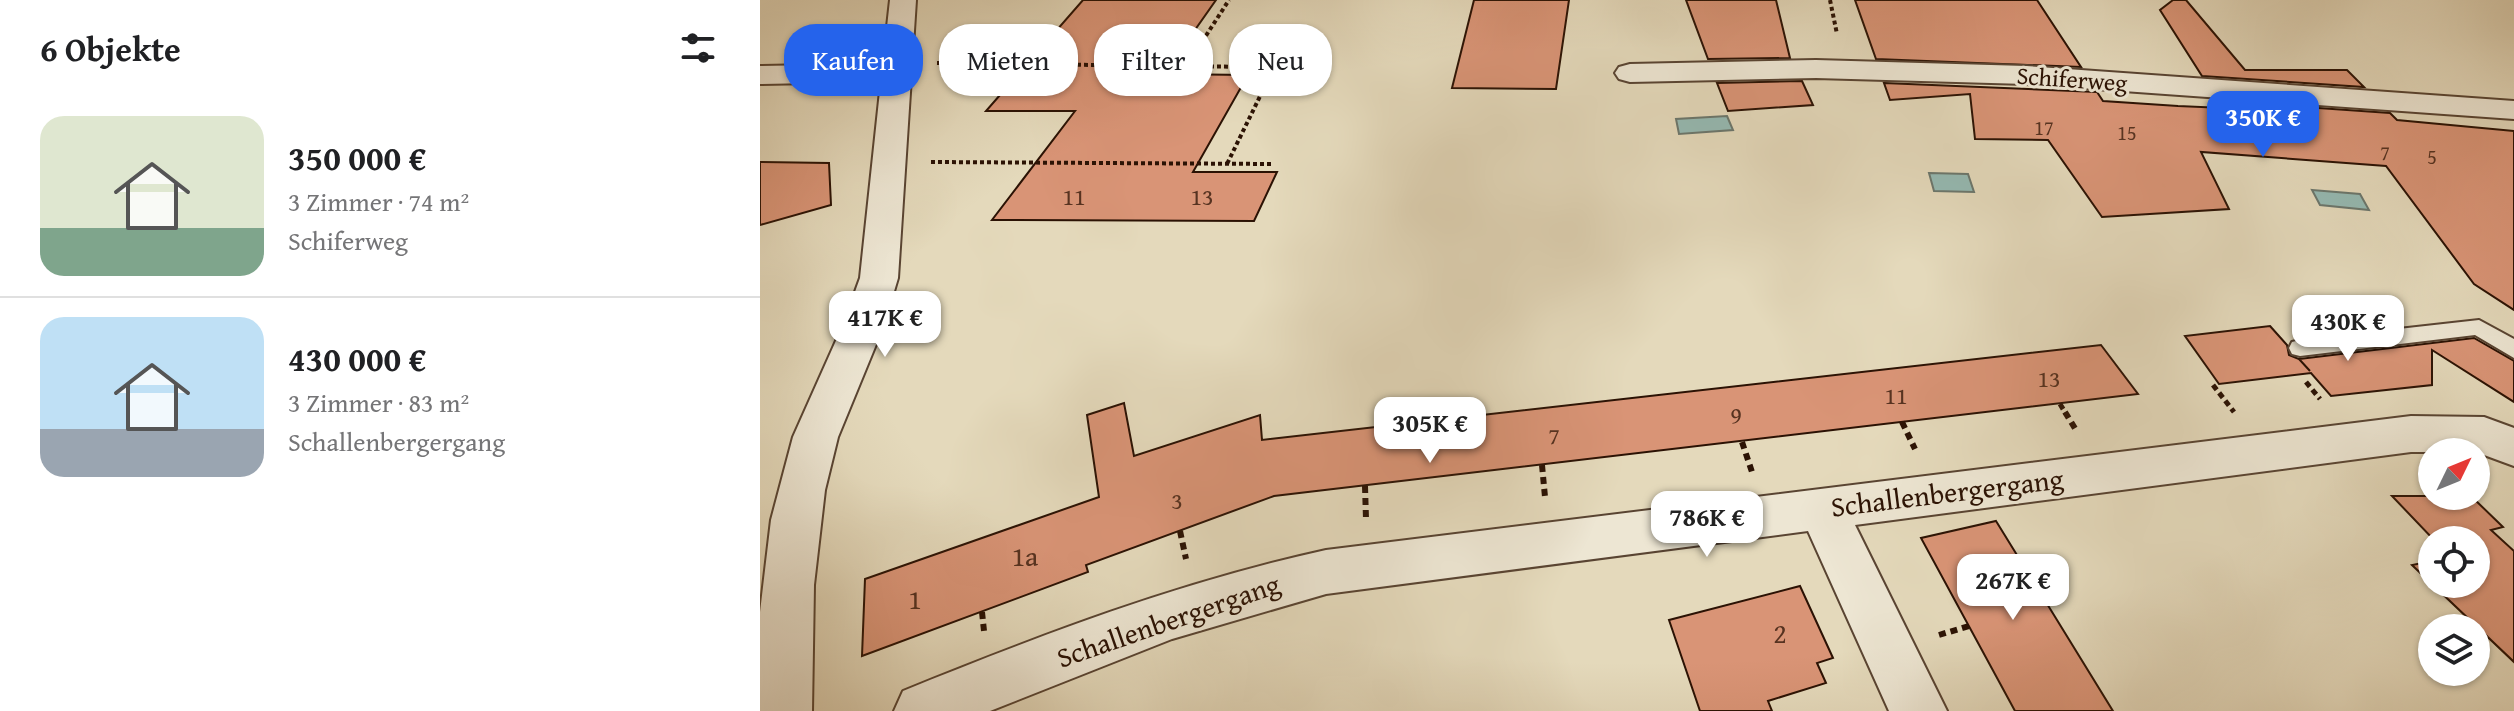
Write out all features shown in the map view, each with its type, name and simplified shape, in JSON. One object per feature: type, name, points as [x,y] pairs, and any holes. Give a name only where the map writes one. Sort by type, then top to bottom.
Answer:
[{"type":"street","points":[[903,0],[907,24]]},
{"type":"street","name":"Schiferweg","points":[[1630,73],[1816,69],[2026,75],[2514,110]]},
{"type":"street","points":[[760,75],[784,75]]},
{"type":"street","points":[[783,711],[789,589],[808,461],[830,399],[873,302],[908,96]]},
{"type":"street","name":"Schallenbergergang","points":[[923,711],[1140,625],[1283,580],[1417,558],[2411,434],[2484,435],[2514,448]]},
{"type":"street","points":[[1822,508],[1918,711]]},
{"type":"lane","points":[[2300,348],[2479,327],[2514,350]]},
{"type":"path","points":[[1213,25],[1229,0]]},
{"type":"path","points":[[923,62],[1094,65]]},
{"type":"path","points":[[1213,66],[1257,67],[1266,72],[1267,82],[1227,164]]},
{"type":"path","points":[[922,162],[1272,164]]},
{"type":"path","points":[[1542,465],[1545,505]]},
{"type":"path","points":[[1365,486],[1366,527]]},
{"type":"water","points":[[1727,116],[1733,130],[1679,134],[1676,119]]},
{"type":"water","points":[[1929,173],[1968,174],[1974,192],[1934,191]]},
{"type":"water","points":[[2312,190],[2360,194],[2369,210],[2320,205]]},
{"type":"building","points":[[1083,0],[1216,0],[1199,24],[1094,24],[1094,96],[1213,96],[1213,75],[1229,75],[1229,96],[1236,96],[1193,172],[1277,172],[1254,221],[992,220],[1075,111],[986,111],[999,96],[1078,96],[1078,24],[1062,24]]},
{"type":"building","points":[[1474,0],[1569,0],[1556,89],[1452,88]]},
{"type":"building","points":[[1686,0],[1776,0],[1790,58],[1708,59]]},
{"type":"building","points":[[1855,0],[2037,0],[2081,67],[1876,59]]},
{"type":"building","points":[[2173,0],[2186,0],[2245,70],[2347,70],[2364,87],[2202,76],[2160,10]]},
{"type":"building","points":[[1802,81],[1813,105],[1728,111],[1717,83]]},
{"type":"building","points":[[1884,83],[2097,92],[2103,101],[2178,106],[2223,108],[2218,101],[2390,113],[2397,120],[2514,131],[2514,310],[2474,284],[2386,166],[2201,152],[2229,209],[2102,217],[2048,140],[1975,139],[1970,94],[1890,100]]},
{"type":"building","points":[[760,162],[829,163],[831,205],[760,225]]},
{"type":"building","points":[[2270,326],[2287,345],[2289,355],[2299,359],[2474,338],[2514,361],[2514,402],[2432,350],[2432,385],[2331,396],[2311,373],[2219,384],[2185,336]]},
{"type":"building","points":[[2101,345],[2138,394],[1274,496],[1086,565],[1088,572],[862,656],[865,579],[1099,497],[1087,415],[1124,403],[1134,456],[1260,415],[1262,440]]},
{"type":"building","points":[[2392,496],[2418,496],[2418,510],[2485,510],[2503,527],[2491,530],[2514,551],[2514,662],[2490,639],[2490,614],[2464,614],[2447,598],[2490,598],[2490,526],[2421,526]]},
{"type":"building","points":[[1996,521],[2113,711],[2015,711],[1921,538]]},
{"type":"building","points":[[1800,586],[1833,658],[1817,663],[1826,683],[1768,701],[1772,711],[1700,711],[1669,620]]}]
